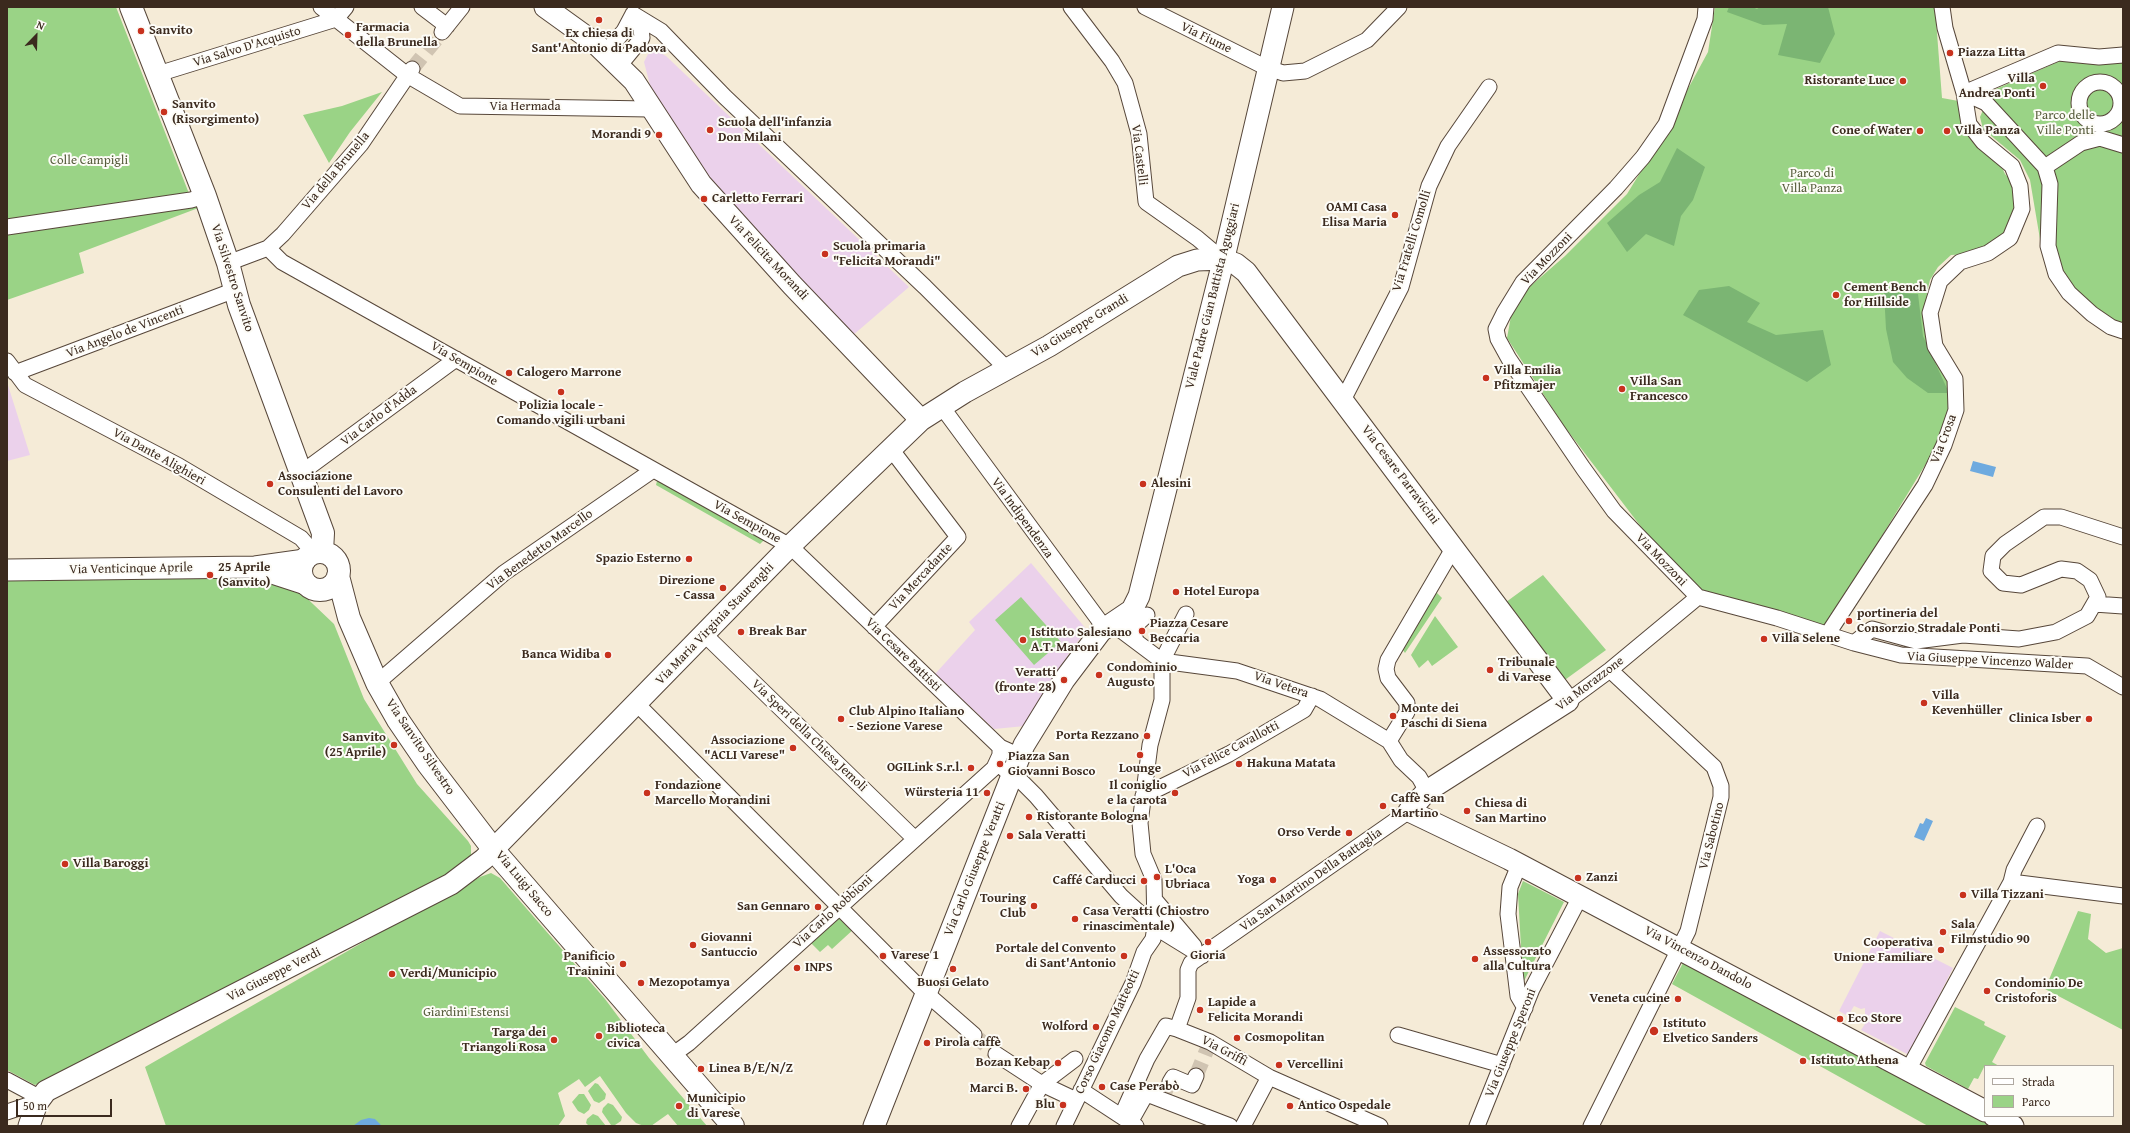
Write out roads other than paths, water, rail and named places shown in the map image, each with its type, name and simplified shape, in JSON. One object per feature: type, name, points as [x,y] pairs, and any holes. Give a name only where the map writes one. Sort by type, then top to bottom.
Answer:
[{"type":"main road","name":"Via Silvestro Sanvito","points":[[130,7],[158,74],[205,196],[228,263],[235,290],[323,533],[314,555]]},
{"type":"main road","name":"Via Felicita Morandi","points":[[545,7],[595,43],[634,81],[650,109],[701,184],[792,285],[922,420]]},
{"type":"main road","name":"Viale Padre Gian Battista Aguggiari","points":[[1109,625],[1132,610],[1139,596],[1283,7]]},
{"type":"main road","name":"Via Giuseppe Grandi","points":[[942,406],[1049,346],[1178,266],[1197,260],[1222,259]]},
{"type":"main road","name":"Via Cesare Parravicini","points":[[1222,259],[1236,264],[1246,272],[1454,547],[1568,701]]},
{"type":"main road","name":"Via Maria Virginia Staurenghi","points":[[493,848],[637,704],[790,546],[922,420],[942,406]]},
{"type":"main road","name":"Via Venticinque Aprile","points":[[7,570],[255,567],[314,555]]},
{"type":"main road","points":[[314,555],[334,558],[339,569],[338,576],[331,586],[320,590],[310,586],[301,572],[314,555]]},
{"type":"main road","name":"Via Venticinque Aprile","points":[[255,567],[310,586]]},
{"type":"main road","name":"Via Sanvito Silvestro","points":[[338,576],[349,618],[377,682],[398,720],[428,764],[493,848]]},
{"type":"main road","name":"Via Sanvito Silvestro","points":[[310,586],[349,618]]},
{"type":"main road","name":"Via Carlo Giuseppe Veratti","points":[[874,1126],[1009,766],[1024,745],[1064,680],[1109,625]]},
{"type":"main road","name":"Via Morazzone","points":[[1409,811],[1427,791],[1568,701]]},
{"type":"main road","name":"Via Vincenzo Dandolo","points":[[1409,811],[1519,865],[1984,1110]]},
{"type":"main road","name":"Via Luigi Sacco","points":[[493,848],[733,1126]]},
{"type":"main road","name":"Via Giuseppe Verdi","points":[[36,1097],[451,884],[484,859],[493,848]]},
{"type":"main road","name":"Via Luigi Sacco","points":[[673,1055],[737,1126]]},
{"type":"main road","points":[[29,1126],[36,1104],[36,1097]]},
{"type":"main road","points":[[1996,1117],[2013,1126]]},
{"type":"street","points":[[321,7],[410,72]]},
{"type":"street","points":[[336,19],[346,7]]},
{"type":"street","points":[[422,7],[444,29],[462,7]]},
{"type":"street","name":"Via Castelli","points":[[1071,7],[1112,60],[1125,82],[1139,134],[1146,202],[1197,238],[1222,259]]},
{"type":"street","name":"Via Fiume","points":[[1145,7],[1283,74],[1305,70],[1366,40],[1399,7]]},
{"type":"street","name":"Via Mozzoni","points":[[1698,597],[1614,511],[1509,359],[1498,339],[1496,329],[1523,282],[1616,188],[1643,157],[1666,124],[1704,19],[1706,7]]},
{"type":"street","points":[[1942,7],[1945,28],[1964,93],[1986,103],[2045,167],[2050,184],[2048,246],[2056,274],[2069,293],[2092,314],[2111,326],[2123,331]]},
{"type":"street","points":[[612,59],[642,38],[641,28],[632,10]]},
{"type":"street","points":[[632,10],[661,31],[725,97],[926,287],[1007,369]]},
{"type":"street","name":"Via Salvo D'Acquisto","points":[[158,74],[336,19]]},
{"type":"street","points":[[1964,93],[2058,53],[2099,57],[2123,55]]},
{"type":"street","name":"Via Hermada","points":[[410,72],[460,106],[650,109]]},
{"type":"street","name":"Via della Brunella","points":[[268,248],[283,234],[361,144],[410,72]]},
{"type":"street","points":[[2099,81],[2110,84],[2121,90],[2120,105],[2113,120],[2106,124],[2097,125],[2088,121],[2082,114],[2079,107],[2080,97],[2090,83],[2099,81]]},
{"type":"street","name":"Via Fratelli Comolli","points":[[1343,400],[1401,287],[1429,186],[1445,152],[1489,87]]},
{"type":"street","name":"Via Crosa","points":[[1828,634],[1926,485],[1944,445],[1956,410],[1955,379],[1935,346],[1930,313],[1940,281],[1960,262],[1988,253],[2010,238],[2022,209],[2020,186],[2012,166],[1983,142],[1968,124],[1964,93]]},
{"type":"street","points":[[2113,120],[2123,137]]},
{"type":"street","points":[[2045,167],[2081,142],[2100,138],[2123,145]]},
{"type":"street","points":[[7,227],[183,202],[205,196]]},
{"type":"street","points":[[228,263],[268,248]]},
{"type":"street","name":"Via Sempione","points":[[268,248],[282,262],[790,546]]},
{"type":"street","name":"Via Angelo de Vincenti","points":[[11,367],[235,290]]},
{"type":"street","name":"Via Carlo d'Adda","points":[[301,473],[456,359]]},
{"type":"street","name":"Via Dante Alighieri","points":[[11,367],[25,385],[179,466],[301,538],[314,555]]},
{"type":"street","name":"Via Indipendenza","points":[[942,406],[1082,599],[1109,625]]},
{"type":"street","name":"Via Mercadante","points":[[874,627],[958,537],[891,449]]},
{"type":"street","name":"Via Benedetto Marcello","points":[[377,682],[504,573],[653,470]]},
{"type":"street","points":[[2123,537],[2061,517],[2044,517],[2005,544],[1993,556],[1991,571],[2003,583],[2021,585],[2061,569],[2078,571],[2090,580],[2098,597],[2094,604],[2123,606]]},
{"type":"street","name":"Via Cesare Battisti","points":[[790,546],[1000,748],[1009,766]]},
{"type":"street","points":[[1427,791],[1420,777],[1401,760],[1389,741],[1408,712],[1407,703],[1388,678],[1386,669],[1388,660],[1454,547]]},
{"type":"street","name":"Via Giuseppe Vincenzo Walder","points":[[1698,597],[1777,618],[1854,643],[1901,655],[2087,666],[2123,687]]},
{"type":"street","name":"Via Morazzone","points":[[1568,701],[1610,670],[1698,597]]},
{"type":"street","name":"Via Giuseppe Vincenzo Walder","points":[[1854,643],[1872,629],[1916,640],[1963,635],[2019,639],[2056,632],[2087,616],[2094,604]]},
{"type":"street","points":[[1154,933],[1154,880],[1143,854],[1140,823],[1150,745],[1162,700],[1162,660],[1186,614]]},
{"type":"street","points":[[1147,615],[1127,633],[1162,660]]},
{"type":"street","points":[[1109,625],[1162,660]]},
{"type":"street","name":"Via Speri della Chiesa Jemoli","points":[[704,634],[915,839]]},
{"type":"street","name":"Via Vetera","points":[[1162,660],[1238,671],[1312,696],[1389,741]]},
{"type":"street","name":"Via Sabotino","points":[[1591,1126],[1680,949],[1690,923],[1721,798],[1721,786],[1714,768],[1610,670]]},
{"type":"street","name":"Via Felice Cavallotti","points":[[1143,796],[1229,754],[1304,710],[1312,696]]},
{"type":"street","points":[[637,704],[925,993],[974,1036]]},
{"type":"street","points":[[1000,748],[1000,755],[1009,766],[1154,933],[1202,956]]},
{"type":"street","name":"Via Carlo Robbioni","points":[[673,1055],[689,1043],[915,839],[1009,766]]},
{"type":"street","name":"Via San Martino Della Battaglia","points":[[1202,956],[1409,811]]},
{"type":"street","points":[[1908,1070],[2012,876],[2037,826]]},
{"type":"street","points":[[1519,865],[1510,887],[1508,914],[1518,996],[1525,1008]]},
{"type":"street","points":[[2012,876],[2123,896]]},
{"type":"street","name":"Via Giuseppe Speroni","points":[[1477,1126],[1532,989],[1580,897]]},
{"type":"street","points":[[1155,900],[1202,956]]},
{"type":"street","name":"Corso Giacomo Matteotti","points":[[1064,1126],[1133,982],[1144,952],[1154,933]]},
{"type":"street","points":[[996,1054],[1042,1084],[1078,1095],[1129,1122],[1140,1092],[1147,1059],[1166,1026],[1177,1029],[1188,998],[1188,970],[1202,956]]},
{"type":"street","name":"Via Griffi","points":[[1177,1029],[1209,1044],[1269,1077],[1380,1126]]},
{"type":"street","points":[[1398,1035],[1502,1065]]},
{"type":"street","points":[[1020,1126],[1042,1084],[1075,1059]]},
{"type":"street","points":[[1170,1082],[1173,1077],[1192,1085],[1196,1076]]},
{"type":"street","points":[[1243,1126],[1269,1077]]},
{"type":"street","points":[[7,1080],[36,1097]]},
{"type":"street","points":[[1140,1092],[1161,1098],[1230,1126]]},
{"type":"street","name":"Via Giuseppe Verdi","points":[[7,1112],[36,1097]]},
{"type":"water","points":[[1973,461],[1996,467],[1993,477],[1970,471]]},
{"type":"water","points":[[1926,818],[1933,821],[1924,841],[1914,837],[1920,823],[1923,824]]},
{"type":"water","points":[[369,1118],[375,1119],[382,1126],[353,1126],[361,1120]]},
{"type":"tunnel","points":[[412,69],[442,32]]},
{"type":"tunnel","points":[[974,1035],[996,1054]]},
{"type":"tunnel","points":[[1196,1076],[1208,1047]]},
{"type":"tunnel","points":[[1162,1097],[1170,1082]]},
{"type":"place","name":"Ex chiesa di Sant'Antonio di Padova","points":[[599,20]]},
{"type":"place","name":"Sanvito","points":[[141,31]]},
{"type":"place","name":"Farmacia della Brunella","points":[[348,35]]},
{"type":"place","name":"Piazza Litta","points":[[1950,53]]},
{"type":"place","name":"Ristorante Luce","points":[[1903,81]]},
{"type":"place","name":"Villa Andrea Ponti","points":[[2043,86]]},
{"type":"place","name":"Sanvito (Risorgimento)","points":[[164,112]]},
{"type":"place","name":"Scuola dell'infanzia Don Milani","points":[[710,130]]},
{"type":"place","name":"Cone of Water","points":[[1920,131]]},
{"type":"place","name":"Villa Panza","points":[[1947,131]]},
{"type":"place","name":"Morandi 9","points":[[659,135]]},
{"type":"place","name":"Carletto Ferrari","points":[[704,199]]},
{"type":"place","name":"OAMI Casa Elisa Maria","points":[[1395,215]]},
{"type":"place","name":"Scuola primaria \"Felicita Morandi\"","points":[[825,254]]},
{"type":"place","name":"Cement Bench for Hillside","points":[[1836,295]]},
{"type":"place","name":"Calogero Marrone","points":[[509,373]]},
{"type":"place","name":"Villa Emilia Pfitzmajer","points":[[1486,378]]},
{"type":"place","name":"Villa San Francesco","points":[[1622,389]]},
{"type":"place","name":"Polizia locale - Comando vigili urbani","points":[[561,392]]},
{"type":"place","name":"Associazione Consulenti del Lavoro","points":[[270,484]]},
{"type":"place","name":"Alesini","points":[[1143,484]]},
{"type":"place","name":"Spazio Esterno","points":[[689,559]]},
{"type":"place","name":"25 Aprile (Sanvito)","points":[[210,575]]},
{"type":"place","name":"Direzione - Cassa","points":[[723,588]]},
{"type":"place","name":"Hotel Europa","points":[[1176,592]]},
{"type":"place","name":"portineria del Consorzio Stradale Ponti","points":[[1849,621]]},
{"type":"place","name":"Piazza Cesare Beccaria","points":[[1142,631]]},
{"type":"place","name":"Break Bar","points":[[741,632]]},
{"type":"place","name":"Villa Selene","points":[[1764,639]]},
{"type":"place","name":"Istituto Salesiano A.T. Maroni","points":[[1023,640]]},
{"type":"place","name":"Banca Widiba","points":[[608,655]]},
{"type":"place","name":"Tribunale di Varese","points":[[1490,670]]},
{"type":"place","name":"Condominio Augusto","points":[[1099,675]]},
{"type":"place","name":"Veratti (fronte 28)","points":[[1064,680]]},
{"type":"place","name":"Villa Kevenhüller","points":[[1924,703]]},
{"type":"place","name":"Monte dei Paschi di Siena","points":[[1393,716]]},
{"type":"place","name":"Club Alpino Italiano - Sezione Varese","points":[[841,719]]},
{"type":"place","name":"Clinica Isber","points":[[2089,719]]},
{"type":"place","name":"Porta Rezzano","points":[[1147,736]]},
{"type":"place","name":"Sanvito (25 Aprile)","points":[[394,745]]},
{"type":"place","name":"Associazione \"ACLI Varese\"","points":[[793,748]]},
{"type":"place","name":"Lounge","points":[[1140,755]]},
{"type":"place","name":"Piazza San Giovanni Bosco","points":[[1000,764]]},
{"type":"place","name":"Hakuna Matata","points":[[1239,764]]},
{"type":"place","name":"OGILink S.r.l.","points":[[971,768]]},
{"type":"place","name":"Fondazione Marcello Morandini","points":[[647,793]]},
{"type":"place","name":"Würsteria 11","points":[[987,793]]},
{"type":"place","name":"Il coniglio e la carota","points":[[1175,793]]},
{"type":"place","name":"Caffè San Martino","points":[[1383,806]]},
{"type":"place","name":"Chiesa di San Martino","points":[[1467,811]]},
{"type":"place","name":"Ristorante Bologna","points":[[1029,817]]},
{"type":"place","name":"Orso Verde","points":[[1349,833]]},
{"type":"place","name":"Sala Veratti","points":[[1010,836]]},
{"type":"place","name":"Villa Baroggi","points":[[65,864]]},
{"type":"place","name":"L'Oca Ubriaca","points":[[1157,877]]},
{"type":"place","name":"Zanzi","points":[[1578,878]]},
{"type":"place","name":"Yoga","points":[[1273,880]]},
{"type":"place","name":"Caffé Carducci","points":[[1144,881]]},
{"type":"place","name":"Villa Tizzani","points":[[1963,895]]},
{"type":"place","name":"Touring Club","points":[[1034,906]]},
{"type":"place","name":"San Gennaro","points":[[818,907]]},
{"type":"place","name":"Casa Veratti (Chiostro rinascimentale)","points":[[1075,919]]},
{"type":"place","name":"Sala Filmstudio 90","points":[[1943,932]]},
{"type":"place","name":"Gioria","points":[[1208,942]]},
{"type":"place","name":"Giovanni Santuccio","points":[[693,945]]},
{"type":"place","name":"Cooperativa Unione Familiare","points":[[1941,950]]},
{"type":"place","name":"Varese 1","points":[[883,956]]},
{"type":"place","name":"Portale del Convento di Sant'Antonio","points":[[1124,956]]},
{"type":"place","name":"Assessorato alla Cultura","points":[[1475,959]]},
{"type":"place","name":"Panificio Trainini","points":[[623,964]]},
{"type":"place","name":"INPS","points":[[797,968]]},
{"type":"place","name":"Buosi Gelato","points":[[953,969]]},
{"type":"place","name":"Verdi/Municipio","points":[[392,974]]},
{"type":"place","name":"Mezopotamya","points":[[641,983]]},
{"type":"place","name":"Condominio De Cristoforis","points":[[1987,991]]},
{"type":"place","name":"Veneta cucine","points":[[1678,999]]},
{"type":"place","name":"Lapide a Felicita Morandi","points":[[1200,1010]]},
{"type":"place","name":"Eco Store","points":[[1840,1019]]},
{"type":"place","name":"Wolford","points":[[1096,1027]]},
{"type":"place","name":"Istituto Elvetico Sanders","points":[[1654,1031]]},
{"type":"place","name":"Biblioteca civica","points":[[599,1036]]},
{"type":"place","name":"Cosmopolitan","points":[[1237,1038]]},
{"type":"place","name":"Targa dei Triangoli Rosa","points":[[554,1040]]},
{"type":"place","name":"Pirola caffè","points":[[927,1043]]},
{"type":"place","name":"Istituto Athena","points":[[1803,1061]]},
{"type":"place","name":"Bozan Kebap","points":[[1058,1063]]},
{"type":"place","name":"Vercellini","points":[[1279,1065]]},
{"type":"place","name":"Linea B/E/N/Z","points":[[701,1069]]},
{"type":"place","name":"Case Perabò","points":[[1102,1087]]},
{"type":"place","name":"Marci B.","points":[[1026,1089]]},
{"type":"place","name":"Blu","points":[[1063,1105]]},
{"type":"place","name":"Municipio di Varese","points":[[679,1106]]},
{"type":"place","name":"Antico Ospedale","points":[[1290,1106]]},
{"type":"park label","name":"Parco delle Ville Ponti","points":[[2065,124]]},
{"type":"park label","name":"Colle Campigli","points":[[89,161]]},
{"type":"park label","name":"Parco di Villa Panza","points":[[1812,182]]},
{"type":"park label","name":"Giardini Estensi","points":[[466,1013]]}]
